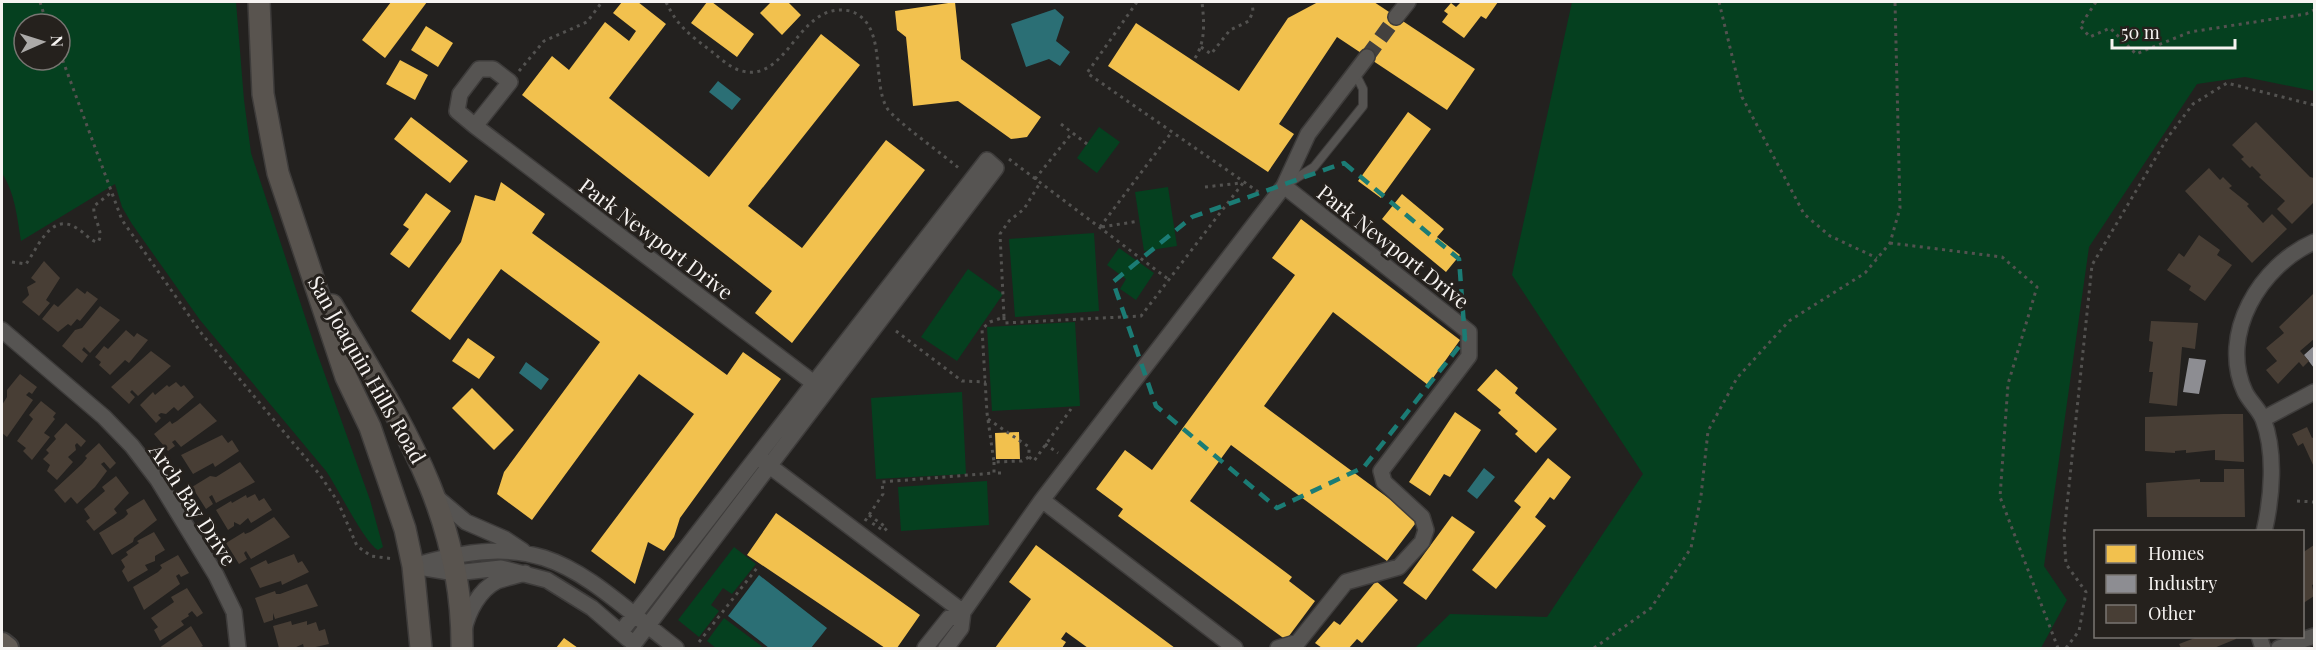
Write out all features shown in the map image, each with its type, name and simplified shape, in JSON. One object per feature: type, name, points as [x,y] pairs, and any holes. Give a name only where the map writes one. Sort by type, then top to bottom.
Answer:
[{"type":"main road","points":[[2,644],[7,648]]},
{"type":"street","name":"San Joaquin Hills Road","points":[[259,2],[263,94],[278,172],[346,376],[370,427],[393,494],[413,566],[420,648]]},
{"type":"street","points":[[1396,17],[1408,2]]},
{"type":"street","points":[[946,648],[961,628],[963,612],[1042,500],[1284,186],[1308,134],[1367,57]]},
{"type":"street","name":"Park Newport Drive","points":[[510,82],[498,71],[479,69],[460,94],[457,111],[826,392]]},
{"type":"street","points":[[475,126],[510,82]]},
{"type":"street","points":[[413,566],[454,563],[501,567],[525,573],[569,591],[621,632],[634,647],[996,168],[987,160],[621,632]]},
{"type":"street","name":"Park Newport Drive","points":[[1278,648],[1298,642],[1346,582],[1399,567],[1422,542],[1426,530],[1422,516],[1384,482],[1381,471],[1468,356],[1470,347],[1469,332],[1284,186]]},
{"type":"street","points":[[2264,530],[2271,490],[2263,419],[2245,392],[2239,369],[2241,328],[2248,306],[2268,277],[2283,260],[2314,242]]},
{"type":"street","name":"San Joaquin Hills Road","points":[[309,266],[391,403],[424,467],[454,563],[462,643]]},
{"type":"street","name":"Arch Bay Drive","points":[[2,330],[104,417],[132,446],[158,480],[216,575],[234,612],[238,648]]},
{"type":"street","points":[[2263,419],[2314,392]]},
{"type":"street","points":[[756,455],[963,612]]},
{"type":"street","points":[[434,494],[466,522],[505,539],[523,551],[570,568],[676,648]]},
{"type":"street","points":[[1042,500],[1235,648]]},
{"type":"street","points":[[454,563],[497,550],[523,551]]},
{"type":"street","points":[[462,643],[467,617],[481,595],[497,581],[525,573]]},
{"type":"street","points":[[925,648],[949,618],[963,612]]},
{"type":"street","points":[[2279,648],[2314,636]]},
{"type":"lane","points":[[1284,186],[1314,167],[1362,106],[1363,88],[1355,73]]},
{"type":"path","points":[[510,82],[544,41],[586,22],[602,2]]},
{"type":"path","points":[[666,2],[680,27],[733,67],[744,72],[766,67],[775,61],[803,28],[822,12],[841,9],[859,14],[871,27],[887,108],[972,178]]},
{"type":"path","points":[[1137,2],[1087,73],[1243,183]]},
{"type":"path","points":[[1195,58],[1201,47],[1204,21],[1202,2]]},
{"type":"path","points":[[1201,47],[1211,54],[1230,30],[1249,21],[1253,11],[1252,2]]},
{"type":"path","points":[[1719,2],[1742,97],[1804,214],[1830,236],[1877,258]]},
{"type":"path","points":[[1594,648],[1651,608],[1691,548],[1701,496],[1708,431],[1737,378],[1789,321],[1865,273],[1890,243],[1900,208],[1895,2]]},
{"type":"path","points":[[2096,2],[2080,26],[2090,38],[2110,28],[2136,54],[2190,32],[2306,14],[2314,10]]},
{"type":"path","points":[[67,72],[122,220],[202,334],[326,484],[338,502],[357,546],[371,556],[392,558],[413,566]]},
{"type":"path","points":[[2066,648],[2079,632],[2086,592],[2066,564],[2064,534],[2092,265],[2168,137],[2193,104],[2227,83],[2314,105]]},
{"type":"path","points":[[1060,124],[1088,144]]},
{"type":"path","points":[[1035,178],[1072,133]]},
{"type":"path","points":[[1100,227],[1172,133]]},
{"type":"path","points":[[1010,159],[1168,279]]},
{"type":"path","points":[[1040,183],[1024,209],[1009,221],[1000,234],[1004,323],[1142,316],[1243,183]]},
{"type":"path","points":[[1205,187],[1243,183]]},
{"type":"path","points":[[12,262],[26,264],[47,232],[61,225],[76,227],[93,242],[98,242],[101,238],[94,206],[112,192]]},
{"type":"path","points":[[1100,227],[1139,221]]},
{"type":"path","points":[[1890,243],[2002,257],[2037,287],[2008,384],[2000,497],[2058,648]]},
{"type":"path","points":[[994,473],[982,329],[990,322],[1004,317]]},
{"type":"path","points":[[896,331],[962,381],[986,382]]},
{"type":"path","points":[[1029,457],[1034,461],[1071,409]]},
{"type":"path","points":[[988,419],[1029,447],[1029,457]]},
{"type":"path","points":[[1045,444],[1060,454]]},
{"type":"path","points":[[994,462],[1022,461],[1029,457]]},
{"type":"path","points":[[868,523],[870,520],[885,531],[887,528],[869,515],[883,494],[882,482],[1004,473]]},
{"type":"path","points":[[2297,501],[2314,502]]},
{"type":"path","points":[[699,642],[757,568]]},
{"type":"highlighted area","points":[[1344,163],[1459,259],[1465,339],[1364,467],[1277,508],[1156,406],[1113,282],[1192,217]]},
{"type":"green space","points":[[2,2],[236,2],[251,153],[316,350],[370,500],[383,547],[378,550],[372,545],[326,471],[200,320],[132,224],[122,207],[115,184],[21,241],[13,197],[2,173]]},
{"type":"green space","points":[[1572,2],[2314,2],[2314,91],[2245,77],[2197,84],[2089,247],[2044,566],[2067,600],[2041,648],[1415,648],[1450,614],[1547,617],[1643,474],[1512,275]]},
{"type":"green space","points":[[1099,127],[1120,142],[1097,173],[1077,158]]},
{"type":"green space","points":[[1168,187],[1177,246],[1144,251],[1135,192]]},
{"type":"green space","points":[[1094,233],[1099,311],[1015,317],[1009,239]]},
{"type":"green space","points":[[1119,248],[1154,273],[1136,300],[1120,289],[1126,279],[1107,265]]},
{"type":"green space","points":[[968,269],[1003,294],[957,361],[921,337]]},
{"type":"green space","points":[[1075,322],[1080,406],[992,411],[987,327]]},
{"type":"green space","points":[[962,392],[966,474],[876,479],[871,398]]},
{"type":"green space","points":[[987,481],[989,525],[901,531],[898,487]]},
{"type":"green space","points":[[734,547],[756,564],[732,594],[723,588],[711,605],[719,611],[699,637],[678,620]]},
{"type":"green space","points":[[724,618],[764,648],[716,648],[707,641]]},
{"type":"water","points":[[1055,9],[1064,17],[1056,41],[1070,52],[1060,66],[1049,59],[1026,67],[1011,24]]},
{"type":"water","points":[[718,81],[741,99],[732,110],[709,92]]},
{"type":"water","points":[[526,362],[549,379],[541,390],[519,373]]},
{"type":"water","points":[[1484,468],[1495,477],[1477,499],[1467,491]]},
{"type":"water","points":[[759,575],[827,628],[811,648],[769,648],[728,616]]},
{"type":"building: Homes","points":[[391,2],[427,2],[385,58],[362,40]]},
{"type":"building: Homes","points":[[622,2],[638,2],[666,24],[609,98],[709,177],[821,34],[860,65],[748,206],[802,248],[886,140],[925,170],[792,343],[755,313],[772,291],[522,95],[552,56],[569,70],[605,22],[629,41],[636,31],[613,13]]},
{"type":"building: Homes","points":[[707,2],[712,2],[754,34],[737,57],[691,23]]},
{"type":"building: Homes","points":[[771,2],[788,2],[801,15],[782,35],[760,13]]},
{"type":"building: Homes","points":[[955,2],[961,59],[1041,117],[1027,137],[1011,139],[958,101],[913,106],[906,37],[897,30],[895,11]]},
{"type":"building: Homes","points":[[1318,2],[1374,2],[1475,69],[1447,110],[1337,37],[1279,124],[1294,134],[1268,172],[1108,66],[1136,23],[1239,91],[1288,18]]},
{"type":"building: Homes","points":[[1461,2],[1498,2],[1486,19],[1481,16],[1464,38],[1442,22],[1448,14],[1444,11],[1451,3],[1456,7]]},
{"type":"building: Homes","points":[[426,26],[453,43],[438,67],[411,50]]},
{"type":"building: Homes","points":[[400,60],[428,75],[415,100],[386,84]]},
{"type":"building: Homes","points":[[1408,112],[1431,129],[1381,198],[1358,181]]},
{"type":"building: Homes","points":[[411,117],[468,161],[450,183],[394,139]]},
{"type":"building: Homes","points":[[501,182],[545,214],[532,233],[727,375],[743,352],[781,379],[680,518],[674,537],[664,551],[648,542],[635,584],[591,551],[694,414],[639,374],[532,520],[497,494],[504,472],[600,342],[501,269],[450,340],[411,311],[461,242],[475,195],[495,201]]},
{"type":"building: Homes","points":[[426,193],[451,211],[409,268],[390,254],[409,229],[403,225]]},
{"type":"building: Homes","points":[[1402,194],[1444,229],[1437,237],[1460,255],[1446,272],[1382,219]]},
{"type":"building: Homes","points":[[1301,219],[1460,340],[1428,385],[1333,312],[1264,406],[1418,520],[1387,561],[1231,445],[1190,501],[1292,577],[1289,581],[1315,601],[1286,640],[1118,516],[1123,509],[1096,489],[1125,450],[1152,470],[1295,275],[1272,258]]},
{"type":"building: Homes","points":[[468,338],[495,357],[479,379],[452,361]]},
{"type":"building: Homes","points":[[1496,369],[1518,388],[1515,393],[1557,429],[1536,453],[1515,434],[1518,431],[1498,413],[1501,410],[1477,390]]},
{"type":"building: Homes","points":[[472,388],[514,430],[494,450],[452,408]]},
{"type":"building: Homes","points":[[1455,412],[1481,430],[1450,477],[1444,474],[1430,496],[1409,482]]},
{"type":"building: Homes","points":[[1019,432],[1020,459],[996,459],[995,433]]},
{"type":"building: Homes","points":[[1548,458],[1571,477],[1554,500],[1550,497],[1535,517],[1546,526],[1496,589],[1472,570],[1521,507],[1514,501]]},
{"type":"building: Homes","points":[[776,513],[920,615],[897,648],[885,648],[747,555]]},
{"type":"building: Homes","points":[[1452,516],[1475,532],[1426,600],[1403,583]]},
{"type":"building: Homes","points":[[1036,545],[1175,648],[1088,648],[1066,632],[1061,639],[1066,642],[1062,648],[995,648],[1031,599],[1009,582]]},
{"type":"building: Homes","points":[[1376,581],[1398,600],[1362,643],[1357,639],[1349,648],[1322,648],[1315,643],[1334,621],[1340,625]]},
{"type":"building: Homes","points":[[564,638],[578,648],[556,648]]},
{"type":"building: Industry","points":[[2314,346],[2314,368],[2304,355]]},
{"type":"building: Industry","points":[[2189,358],[2206,360],[2199,394],[2183,392]]},
{"type":"building: Other","points":[[2256,122],[2310,177],[2314,178],[2314,202],[2292,224],[2277,209],[2285,201],[2259,177],[2261,175],[2252,166],[2250,168],[2241,159],[2244,157],[2232,145]]},
{"type":"building: Other","points":[[2209,168],[2220,180],[2223,177],[2232,186],[2229,188],[2249,204],[2247,206],[2263,223],[2272,214],[2287,229],[2252,263],[2185,191]]},
{"type":"building: Other","points":[[2199,235],[2220,250],[2217,255],[2232,265],[2205,301],[2189,290],[2191,286],[2167,270],[2179,253],[2184,257]]},
{"type":"building: Other","points":[[44,261],[60,278],[46,300],[50,303],[39,316],[22,302],[29,295],[27,287],[36,282],[31,278]]},
{"type":"building: Other","points":[[77,288],[85,294],[87,291],[98,299],[80,321],[77,319],[71,326],[68,324],[58,332],[42,319],[54,304],[58,307]]},
{"type":"building: Other","points":[[2313,294],[2314,339],[2300,351],[2309,361],[2303,367],[2299,362],[2278,384],[2266,370],[2277,361],[2266,348],[2284,333],[2279,327]]},
{"type":"building: Other","points":[[100,306],[120,320],[90,353],[84,347],[82,350],[88,355],[82,363],[62,346],[75,330],[82,328]]},
{"type":"building: Other","points":[[2151,321],[2198,323],[2195,349],[2182,347],[2177,406],[2149,403],[2153,372],[2149,372],[2153,342],[2149,341]]},
{"type":"building: Other","points":[[126,330],[134,337],[137,333],[148,340],[129,363],[125,360],[110,375],[99,365],[101,362],[95,357],[104,346],[108,349]]},
{"type":"building: Other","points":[[151,351],[171,366],[138,396],[132,390],[130,392],[135,397],[129,404],[111,387]]},
{"type":"building: Other","points":[[20,374],[37,387],[32,394],[29,392],[26,395],[33,400],[7,437],[2,433],[2,405],[7,397],[7,390]]},
{"type":"building: Other","points":[[176,382],[181,387],[184,385],[194,397],[178,411],[174,407],[166,414],[158,415],[161,418],[156,423],[140,405],[153,392],[155,395],[167,385],[169,387]]},
{"type":"building: Other","points":[[41,401],[56,413],[53,417],[55,419],[44,433],[50,437],[32,460],[23,451],[26,448],[17,441],[33,419],[29,415]]},
{"type":"building: Other","points":[[200,403],[217,421],[181,447],[175,440],[172,442],[175,446],[168,451],[154,434],[170,421],[172,424],[177,421]]},
{"type":"building: Other","points":[[2243,414],[2244,462],[2215,460],[2215,450],[2186,453],[2186,450],[2175,451],[2175,453],[2145,451],[2145,417]]},
{"type":"building: Other","points":[[66,423],[86,441],[81,447],[77,443],[75,445],[76,450],[68,457],[73,462],[57,480],[47,471],[50,465],[43,459],[49,453],[46,450],[56,439],[54,436]]},
{"type":"building: Other","points":[[2307,427],[2312,438],[2314,437],[2314,467],[2303,443],[2298,446],[2292,434]]},
{"type":"building: Other","points":[[222,435],[228,443],[232,440],[239,451],[215,467],[213,463],[193,474],[181,455]]},
{"type":"building: Other","points":[[99,443],[116,463],[110,469],[104,462],[101,464],[107,471],[95,487],[77,504],[71,497],[65,503],[54,490],[82,464],[87,458],[85,456]]},
{"type":"building: Other","points":[[240,462],[255,482],[216,503],[212,495],[209,497],[213,504],[206,509],[192,487],[210,476],[216,477]]},
{"type":"building: Other","points":[[2224,469],[2244,469],[2245,517],[2147,517],[2146,483],[2200,479],[2200,482],[2224,482]]},
{"type":"building: Other","points":[[116,476],[129,493],[114,509],[117,513],[94,531],[86,521],[90,518],[84,509],[105,491],[102,487]]},
{"type":"building: Other","points":[[255,494],[259,501],[264,498],[272,510],[251,523],[248,518],[240,525],[234,522],[234,526],[228,530],[216,510],[231,501],[232,503],[246,495],[247,498]]},
{"type":"building: Other","points":[[144,499],[157,520],[134,538],[133,542],[112,555],[99,533],[124,518],[128,514],[126,510]]},
{"type":"building: Other","points":[[274,517],[290,537],[251,559],[246,551],[244,553],[247,559],[239,564],[226,543]]},
{"type":"building: Other","points":[[154,532],[165,550],[155,556],[155,561],[145,565],[148,570],[128,582],[122,571],[125,567],[121,560],[128,555],[126,552],[139,543],[137,541]]},
{"type":"building: Other","points":[[2314,545],[2314,584],[2312,585],[2314,596],[2304,603],[2304,552]]},
{"type":"building: Other","points":[[294,554],[298,563],[302,561],[309,572],[282,585],[281,581],[260,588],[250,568],[266,560],[268,564]]},
{"type":"building: Other","points":[[178,555],[189,573],[181,577],[179,574],[176,576],[180,584],[144,610],[133,587],[158,572],[162,568],[160,565]]},
{"type":"building: Other","points":[[307,584],[318,606],[275,619],[273,613],[273,620],[264,623],[255,598],[275,591],[276,594],[280,594]]},
{"type":"building: Other","points":[[187,588],[203,613],[197,617],[192,611],[181,621],[184,625],[160,641],[154,630],[158,627],[151,618],[174,602],[171,597]]},
{"type":"building: Other","points":[[291,621],[292,625],[307,621],[307,625],[316,622],[319,631],[325,629],[329,644],[311,648],[304,648],[303,644],[294,648],[279,648],[273,626]]},
{"type":"building: Other","points":[[191,626],[203,646],[199,648],[159,648]]},
{"type":"building: Other","points":[[2195,638],[2236,639],[2214,648],[2181,648],[2179,644]]},
{"type":"tunnel","points":[[1367,57],[1396,17]]}]
